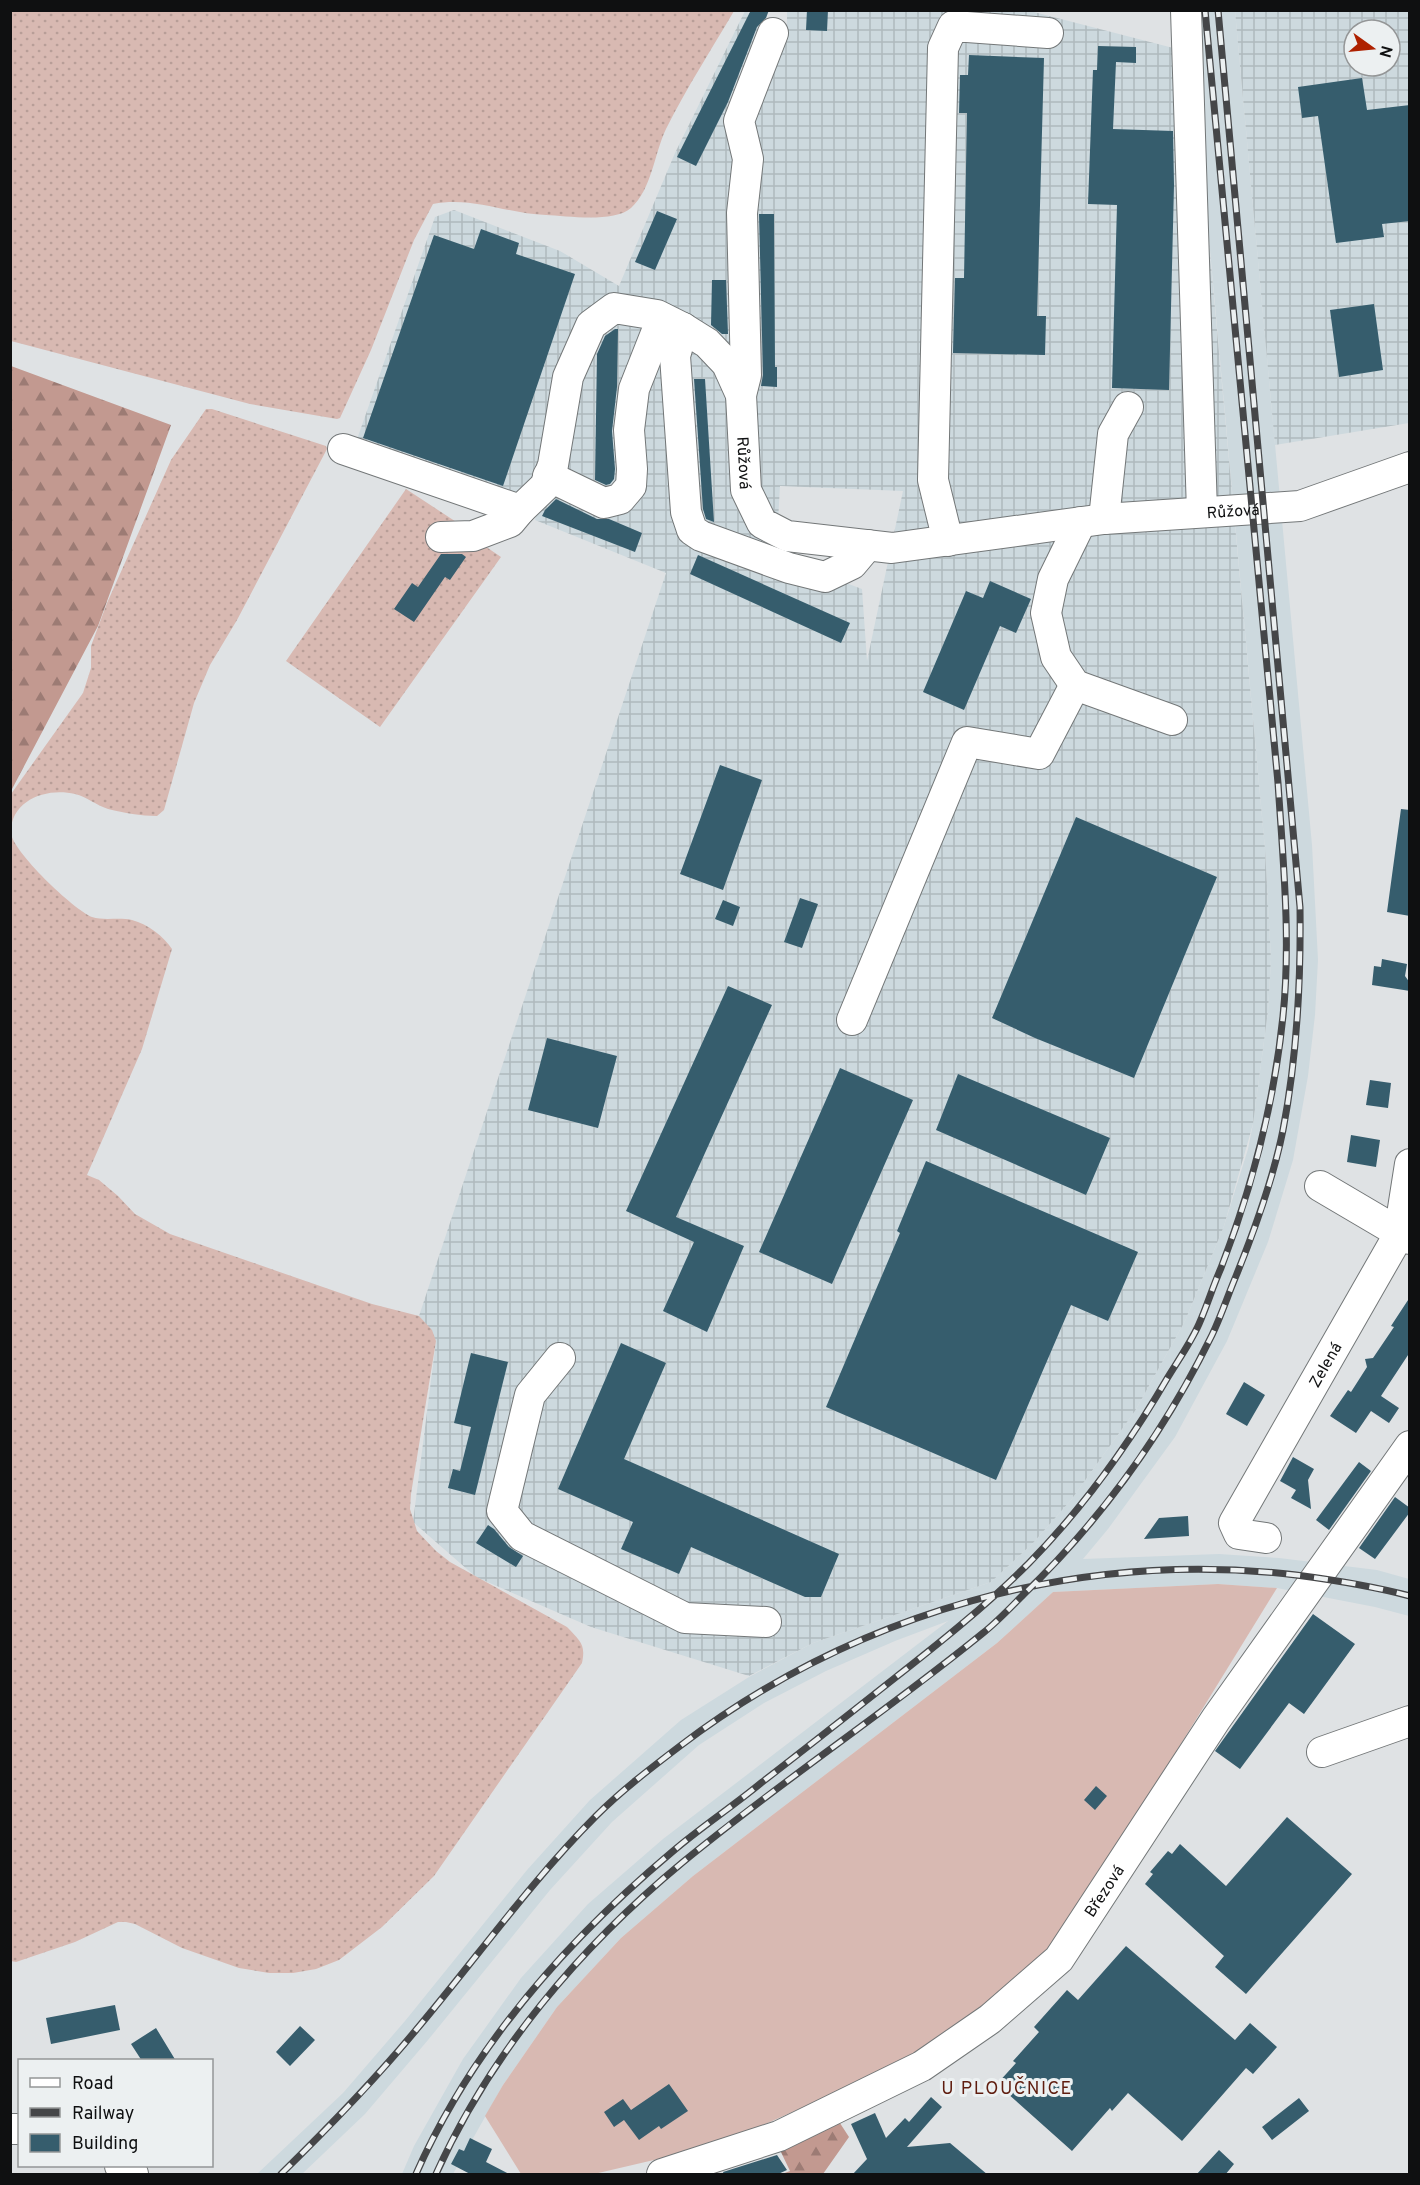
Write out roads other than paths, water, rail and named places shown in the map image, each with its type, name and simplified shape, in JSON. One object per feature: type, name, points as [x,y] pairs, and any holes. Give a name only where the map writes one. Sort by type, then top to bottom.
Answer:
[{"type":"street","points":[[1186,10],[1202,512]]},
{"type":"street","points":[[948,541],[933,480],[943,48],[953,26],[1048,33]]},
{"type":"street","points":[[741,395],[746,375],[742,213],[748,159],[739,120],[772,33]]},
{"type":"street","name":"Růžová","points":[[441,537],[473,536],[510,522],[545,486],[553,465],[568,377],[591,325],[614,308],[672,323],[707,343],[727,364],[741,395],[746,490],[762,523],[787,536],[892,548],[1093,520],[1300,506],[1410,467]]},
{"type":"street","points":[[548,476],[604,503],[621,499],[631,486],[630,430],[634,389],[672,323]]},
{"type":"street","points":[[672,323],[686,512],[692,530],[701,536],[789,568],[825,578],[852,564],[868,545]]},
{"type":"street","points":[[1128,407],[1113,434],[1093,520],[1053,579],[1047,613],[1056,657],[1075,685],[1172,720]]},
{"type":"street","points":[[343,449],[520,510]]},
{"type":"street","points":[[852,1020],[967,742],[1039,754],[1075,685]]},
{"type":"street","name":"Zelená","points":[[1266,1538],[1239,1534],[1234,1523],[1404,1236],[1410,1164]]},
{"type":"street","points":[[1320,1186],[1404,1236]]},
{"type":"street","points":[[560,1358],[531,1395],[502,1511],[522,1536],[685,1618],[766,1622]]},
{"type":"street","name":"Březová","points":[[662,2175],[779,2136],[922,2066],[990,2019],[1059,1959],[1216,1719],[1406,1461]]},
{"type":"street","points":[[1322,1752],[1410,1721]]},
{"type":"railway","points":[[416,2174],[439,2127],[494,2040],[525,1999],[595,1922],[683,1843],[962,1624],[1049,1542],[1121,1451],[1189,1344],[1202,1317],[1232,1237],[1261,1144],[1274,1081],[1283,1016],[1286,929],[1278,783],[1205,10]]},
{"type":"railway","points":[[436,2174],[458,2129],[511,2044],[574,1966],[609,1929],[645,1895],[720,1832],[909,1691],[989,1628],[1079,1536],[1129,1473],[1174,1406],[1194,1371],[1212,1335],[1257,1222],[1279,1149],[1292,1075],[1299,991],[1300,907],[1218,10]]},
{"type":"railway","points":[[281,2174],[384,2068],[548,1867],[606,1806],[680,1746],[748,1699],[819,1660],[894,1627],[972,1601],[1051,1583],[1132,1572],[1214,1569],[1296,1575],[1382,1589],[1410,1596]]},
{"type":"district","name":"U PLOUČNICE","points":[[1007,2088]]}]
